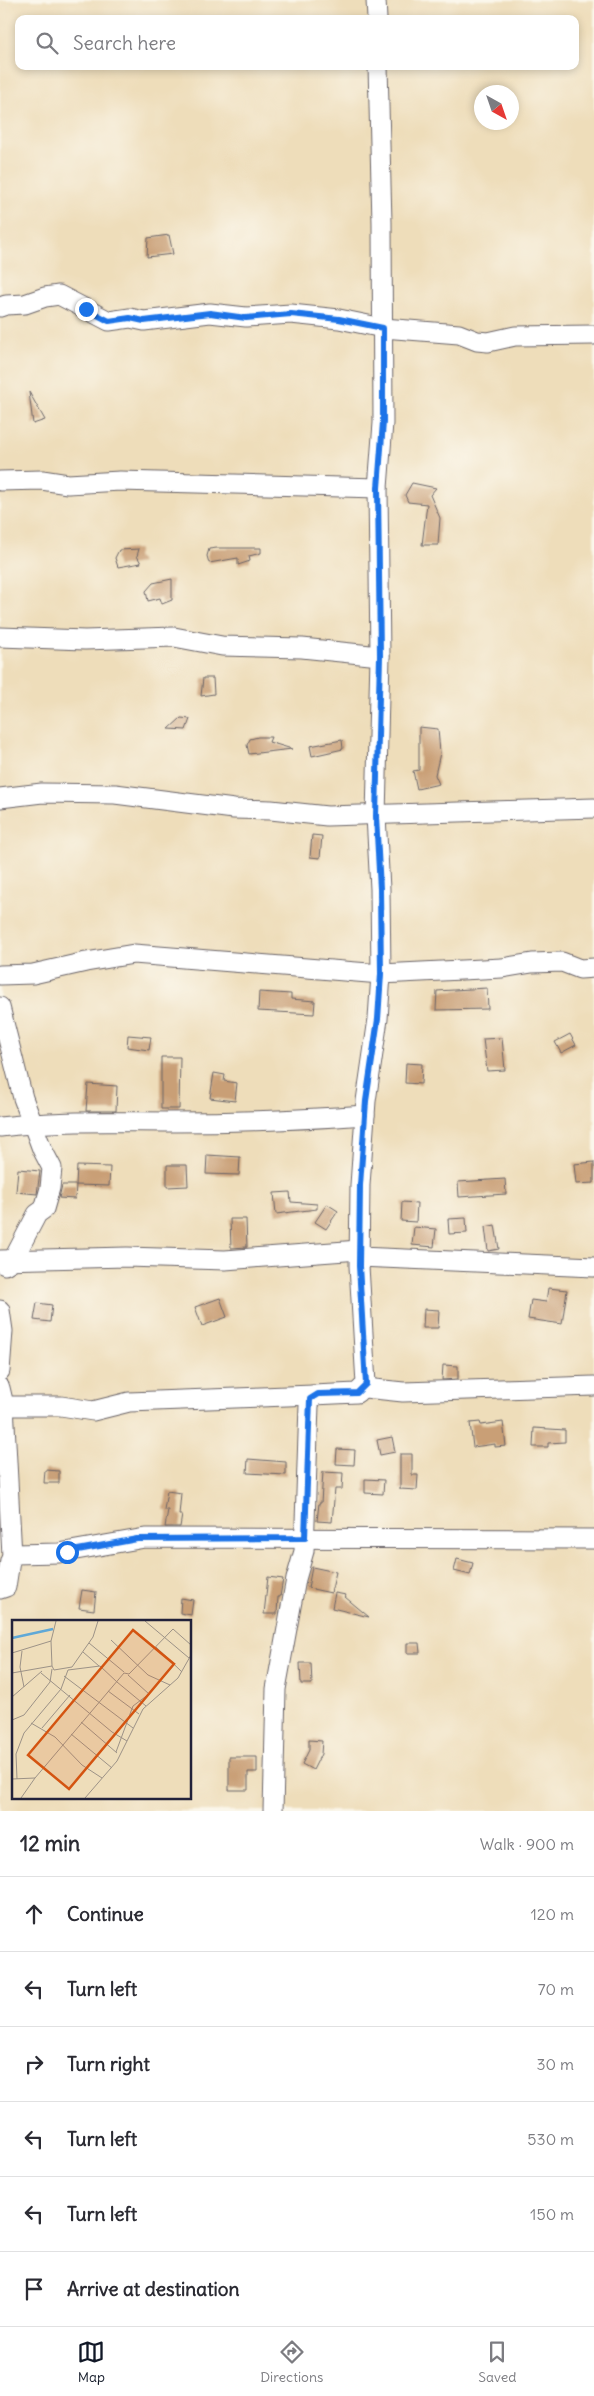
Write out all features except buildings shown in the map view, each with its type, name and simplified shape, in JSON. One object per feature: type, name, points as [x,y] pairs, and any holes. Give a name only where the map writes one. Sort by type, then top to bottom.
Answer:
[{"type":"street","points":[[376,0],[377,15]]},
{"type":"street","points":[[0,1589],[6,1587],[12,1556],[2,1396],[93,1411],[129,1402],[357,1393],[366,1384],[359,1253],[365,1115],[378,1019],[381,974],[380,889],[376,816],[380,656],[378,488],[383,422],[378,70]]},
{"type":"street","points":[[0,307],[25,304],[45,297],[59,295],[109,321],[130,318],[144,321],[210,313],[246,318],[291,314],[339,319],[383,328],[459,334],[477,341],[488,342],[515,336],[594,335]]},
{"type":"street","points":[[0,481],[42,480],[68,484],[120,481],[378,488]]},
{"type":"street","points":[[0,637],[85,640],[174,637],[222,646],[302,648],[380,656]]},
{"type":"street","points":[[0,798],[42,793],[94,793],[234,809],[271,810],[328,816],[594,808]]},
{"type":"street","points":[[0,975],[33,974],[134,954],[381,974],[502,968],[532,962],[562,962],[580,969],[594,968]]},
{"type":"street","points":[[0,1007],[23,1098],[42,1149],[52,1168],[50,1188],[44,1209],[37,1214],[4,1264]]},
{"type":"street","points":[[0,1127],[33,1124],[278,1122],[365,1115]]},
{"type":"street","points":[[4,1264],[127,1257],[226,1260],[359,1253],[594,1267]]},
{"type":"street","points":[[0,1310],[3,1331],[0,1371]]},
{"type":"street","points":[[364,1388],[403,1392],[594,1386]]},
{"type":"street","points":[[273,1811],[276,1689],[305,1538],[309,1405],[313,1395]]},
{"type":"street","points":[[12,1556],[14,1554],[59,1553],[137,1539],[594,1539]]},
{"type":"route","points":[[67,1552],[137,1539],[305,1538],[310,1399],[313,1395],[318,1394],[357,1393],[362,1391],[366,1384],[359,1266],[360,1185],[366,1101],[378,1019],[381,974],[380,889],[376,816],[380,656],[378,488],[383,422],[383,328],[339,319],[291,314],[246,318],[210,313],[144,321],[130,318],[109,321],[86,309]]}]
